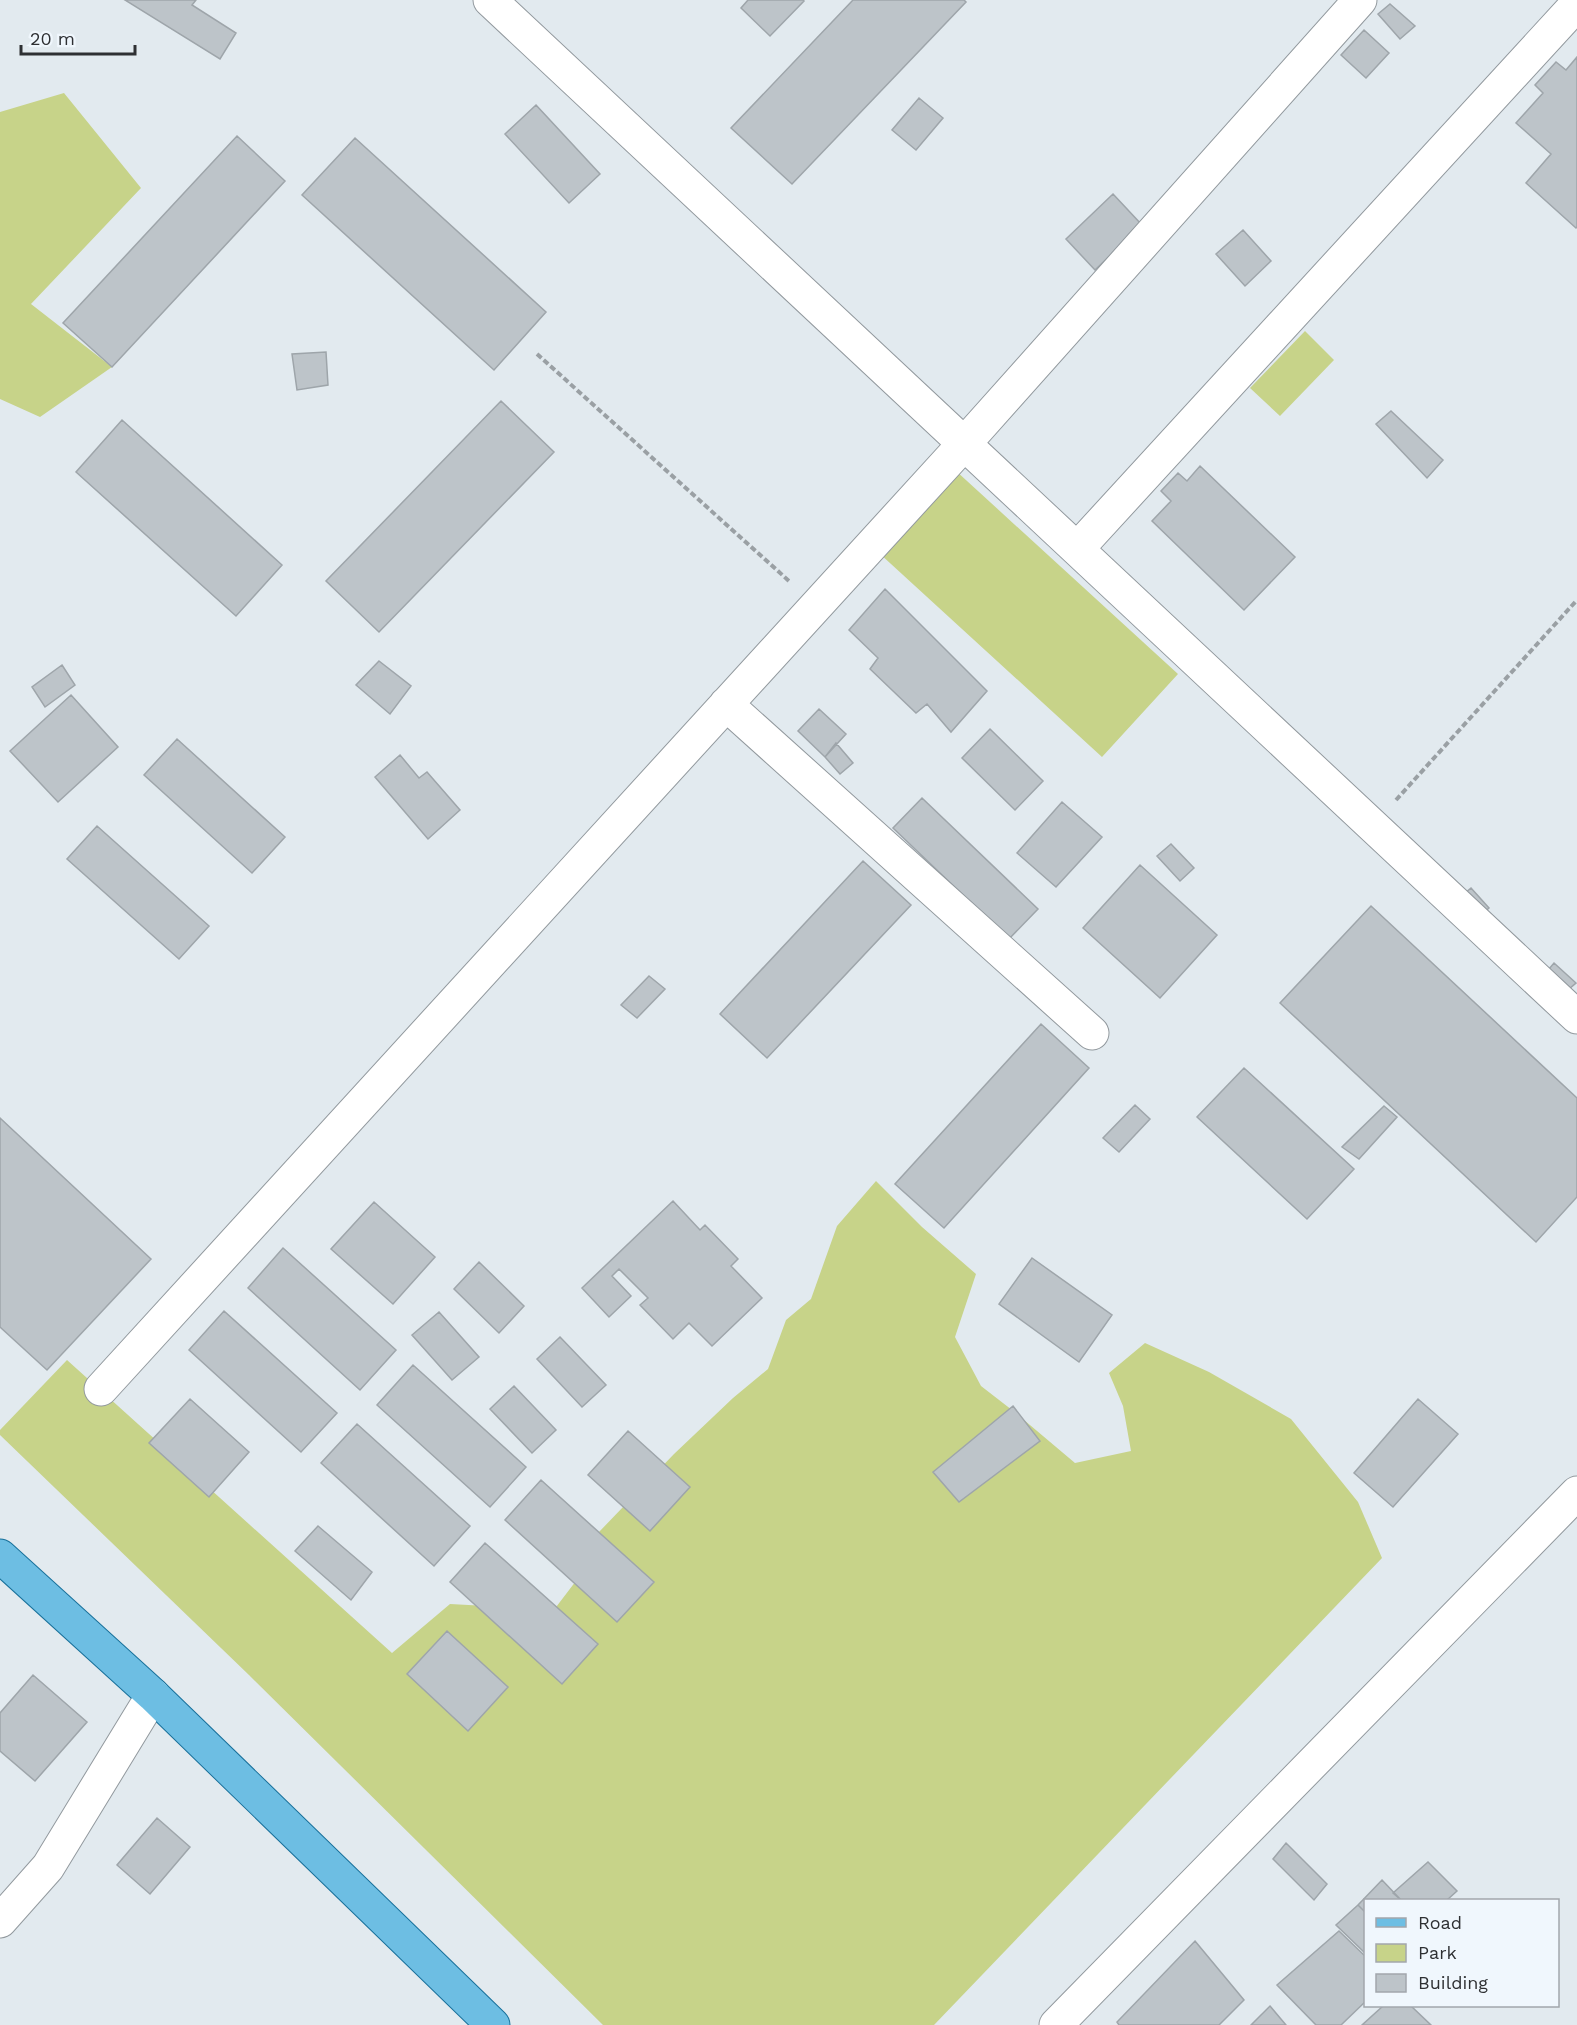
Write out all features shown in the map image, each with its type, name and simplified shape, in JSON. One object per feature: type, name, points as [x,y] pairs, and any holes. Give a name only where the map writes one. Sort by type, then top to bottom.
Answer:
[{"type":"main road","points":[[0,1556],[153,1695],[493,2025]]},
{"type":"street","points":[[490,0],[1577,1017]]},
{"type":"street","points":[[101,1389],[964,444],[1360,0]]},
{"type":"street","points":[[1077,549],[1577,4]]},
{"type":"street","points":[[726,704],[1092,1033]]},
{"type":"street","points":[[1056,2025],[1577,1493]]},
{"type":"street","points":[[0,1921],[48,1867],[153,1695]]},
{"type":"path","points":[[537,354],[816,606]]},
{"type":"path","points":[[1373,826],[1577,600]]},
{"type":"green space","points":[[64,93],[141,188],[31,304],[112,367],[40,417],[0,399],[0,112]]},
{"type":"green space","points":[[1305,331],[1334,360],[1280,416],[1250,388]]},
{"type":"green space","points":[[955,470],[1178,674],[1102,757],[879,553]]},
{"type":"green space","points":[[876,1181],[922,1227],[976,1274],[955,1337],[981,1386],[1075,1463],[1131,1451],[1123,1406],[1109,1373],[1145,1343],[1209,1372],[1291,1419],[1358,1502],[1382,1558],[934,2025],[603,2025],[249,1675],[0,1435],[0,1430],[67,1360],[392,1653],[450,1604],[487,1606],[550,1615],[595,1556],[599,1532],[674,1454],[733,1398],[768,1369],[786,1320],[811,1299],[837,1226]]},
{"type":"building","points":[[125,0],[196,0],[192,5],[236,33],[220,59]]},
{"type":"building","points":[[748,0],[804,1],[770,36],[741,8]]},
{"type":"building","points":[[853,0],[964,0],[966,2],[792,184],[731,128]]},
{"type":"building","points":[[1390,4],[1415,26],[1400,39],[1378,14]]},
{"type":"building","points":[[1364,30],[1389,53],[1366,78],[1341,55]]},
{"type":"building","points":[[1577,57],[1576,228],[1526,183],[1551,154],[1516,123],[1543,93],[1535,85],[1556,62],[1566,70]]},
{"type":"building","points":[[919,98],[943,118],[916,150],[892,130]]},
{"type":"building","points":[[536,105],[600,174],[569,203],[505,134]]},
{"type":"building","points":[[237,136],[285,181],[112,367],[63,323]]},
{"type":"building","points":[[355,138],[546,312],[494,370],[302,195]]},
{"type":"building","points":[[1113,194],[1142,225],[1095,270],[1066,239]]},
{"type":"building","points":[[1243,230],[1271,261],[1245,286],[1216,254]]},
{"type":"building","points":[[326,352],[328,385],[297,390],[292,354]]},
{"type":"building","points":[[501,401],[554,452],[379,632],[326,581]]},
{"type":"building","points":[[1391,411],[1443,460],[1427,478],[1376,424]]},
{"type":"building","points":[[122,420],[282,565],[236,616],[76,472]]},
{"type":"building","points":[[1200,466],[1295,557],[1244,610],[1152,521],[1171,501],[1161,491],[1178,473],[1187,481]]},
{"type":"building","points":[[885,589],[987,691],[951,732],[927,704],[916,713],[870,669],[878,658],[849,630]]},
{"type":"building","points":[[379,661],[411,686],[390,714],[356,685]]},
{"type":"building","points":[[62,665],[75,685],[45,707],[32,687]]},
{"type":"building","points":[[71,695],[118,747],[58,802],[10,751]]},
{"type":"building","points":[[819,709],[846,734],[825,757],[798,731]]},
{"type":"building","points":[[990,729],[1043,781],[1015,810],[962,758]]},
{"type":"building","points":[[177,739],[285,837],[252,873],[144,775]]},
{"type":"building","points":[[836,743],[853,763],[840,774],[825,757]]},
{"type":"building","points":[[400,755],[419,778],[427,772],[460,810],[428,839],[375,777]]},
{"type":"building","points":[[922,798],[1038,909],[1009,939],[893,828]]},
{"type":"building","points":[[1062,802],[1102,837],[1056,887],[1017,853]]},
{"type":"building","points":[[97,826],[209,926],[179,959],[67,859]]},
{"type":"building","points":[[1171,844],[1194,868],[1180,881],[1157,856]]},
{"type":"building","points":[[863,861],[911,905],[767,1058],[720,1014]]},
{"type":"building","points":[[1140,865],[1217,935],[1160,998],[1083,928]]},
{"type":"building","points":[[1471,888],[1489,908],[1476,920],[1458,899]]},
{"type":"building","points":[[1371,906],[1577,1098],[1577,1197],[1536,1242],[1280,1003]]},
{"type":"building","points":[[1554,963],[1576,983],[1563,994],[1543,976]]},
{"type":"building","points":[[649,976],[665,989],[637,1018],[621,1005]]},
{"type":"building","points":[[1041,1024],[1089,1068],[944,1228],[895,1184]]},
{"type":"building","points":[[1244,1068],[1354,1169],[1307,1219],[1197,1117]]},
{"type":"building","points":[[1135,1105],[1150,1119],[1119,1152],[1103,1138]]},
{"type":"building","points":[[1384,1106],[1397,1117],[1359,1159],[1342,1147]]},
{"type":"building","points":[[0,1118],[151,1259],[47,1370],[0,1327]]},
{"type":"building","points":[[673,1201],[700,1230],[705,1225],[738,1259],[731,1266],[762,1298],[712,1346],[689,1323],[673,1339],[640,1305],[648,1298],[619,1269],[612,1276],[631,1296],[609,1317],[582,1288]]},
{"type":"building","points":[[374,1202],[435,1257],[393,1304],[331,1249]]},
{"type":"building","points":[[283,1248],[396,1350],[360,1390],[248,1288]]},
{"type":"building","points":[[1032,1258],[1112,1315],[1079,1362],[999,1304]]},
{"type":"building","points":[[479,1262],[524,1306],[499,1333],[454,1289]]},
{"type":"building","points":[[224,1311],[337,1413],[301,1452],[189,1350]]},
{"type":"building","points":[[439,1312],[479,1357],[452,1380],[412,1335]]},
{"type":"building","points":[[560,1337],[606,1385],[582,1407],[537,1359]]},
{"type":"building","points":[[413,1365],[526,1467],[490,1507],[377,1405]]},
{"type":"building","points":[[514,1386],[556,1430],[532,1453],[490,1409]]},
{"type":"building","points":[[190,1399],[249,1452],[209,1497],[149,1443]]},
{"type":"building","points":[[1418,1399],[1458,1434],[1393,1507],[1354,1473]]},
{"type":"building","points":[[1013,1406],[1040,1441],[959,1502],[933,1472]]},
{"type":"building","points":[[357,1424],[470,1526],[434,1566],[321,1463]]},
{"type":"building","points":[[628,1431],[690,1487],[650,1531],[588,1475]]},
{"type":"building","points":[[541,1480],[654,1582],[617,1622],[505,1520]]},
{"type":"building","points":[[318,1526],[372,1572],[351,1600],[295,1551]]},
{"type":"building","points":[[485,1543],[598,1644],[562,1684],[450,1582]]},
{"type":"building","points":[[447,1631],[508,1687],[468,1731],[407,1674]]},
{"type":"building","points":[[33,1675],[87,1722],[35,1781],[0,1751],[0,1713]]},
{"type":"building","points":[[157,1818],[190,1847],[150,1894],[117,1865]]},
{"type":"building","points":[[1286,1843],[1327,1884],[1314,1900],[1273,1859]]},
{"type":"building","points":[[1428,1862],[1457,1891],[1448,1899],[1400,1899],[1393,1893]]},
{"type":"building","points":[[1382,1880],[1400,1899],[1364,1899],[1364,1911],[1358,1905]]},
{"type":"building","points":[[1358,1905],[1364,1911],[1364,1952],[1336,1925]]},
{"type":"building","points":[[1339,1931],[1364,1955],[1364,2003],[1341,2025],[1316,2025],[1277,1985]]},
{"type":"building","points":[[1195,1941],[1244,2000],[1219,2025],[1119,2025],[1117,2022]]},
{"type":"building","points":[[1270,2006],[1286,2025],[1251,2025]]},
{"type":"building","points":[[1382,2007],[1412,2007],[1431,2025],[1362,2025]]}]
